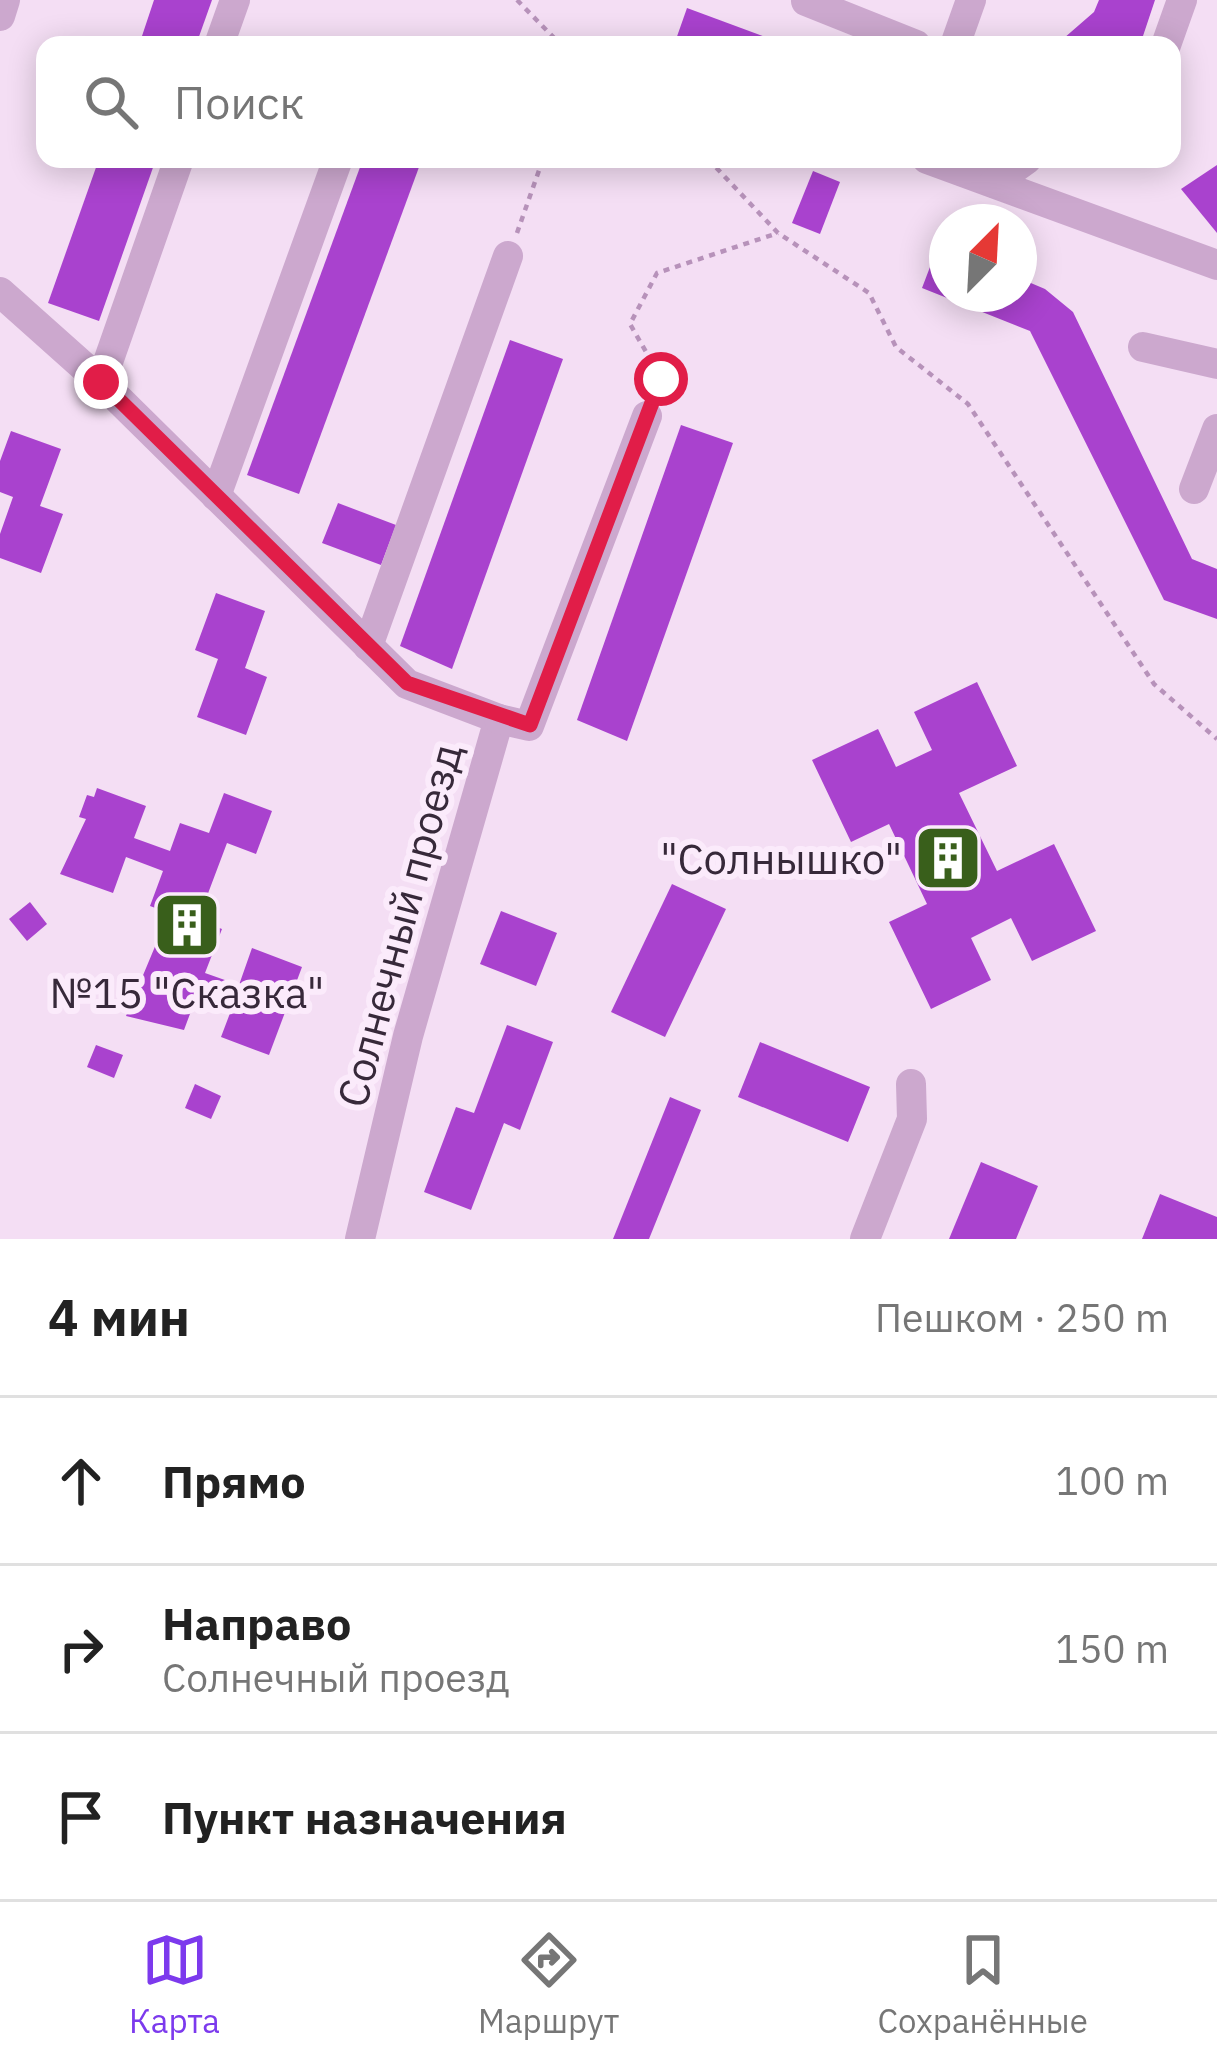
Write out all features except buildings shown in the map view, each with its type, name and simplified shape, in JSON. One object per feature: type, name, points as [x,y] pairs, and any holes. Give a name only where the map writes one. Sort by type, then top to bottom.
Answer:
[{"type":"street","points":[[0,16],[5,0]]},
{"type":"street","points":[[222,36],[235,0]]},
{"type":"street","points":[[959,36],[971,0]]},
{"type":"street","points":[[1169,36],[1182,0]]},
{"type":"street","points":[[806,1],[894,36]]},
{"type":"street","points":[[101,382],[176,168]]},
{"type":"street","points":[[216,496],[335,168]]},
{"type":"street","points":[[951,168],[1217,265]]},
{"type":"street","points":[[994,184],[1015,168]]},
{"type":"street","points":[[368,646],[508,256]]},
{"type":"street","name":"Солнечный проезд","points":[[0,292],[101,382],[407,683],[499,719],[408,1036],[360,1239]]},
{"type":"street","points":[[1143,347],[1217,364]]},
{"type":"street","points":[[499,719],[530,725],[646,416]]},
{"type":"street","points":[[1194,489],[1217,429]]},
{"type":"street","points":[[865,1239],[912,1119],[911,1084]]},
{"type":"path","points":[[517,0],[552,36]]},
{"type":"path","points":[[508,256],[540,168]]},
{"type":"path","points":[[717,168],[778,233],[869,293],[896,346],[968,404],[1154,684],[1217,739]]},
{"type":"path","points":[[646,416],[661,379],[630,324],[657,273],[778,233]]},
{"type":"place","name":"\"Солнышко\"","points":[[948,858]]},
{"type":"place","name":"№15 \"Сказка\"","points":[[187,925]]},
{"type":"route","points":[[101,382],[407,683],[499,719],[530,725],[661,379]]}]
